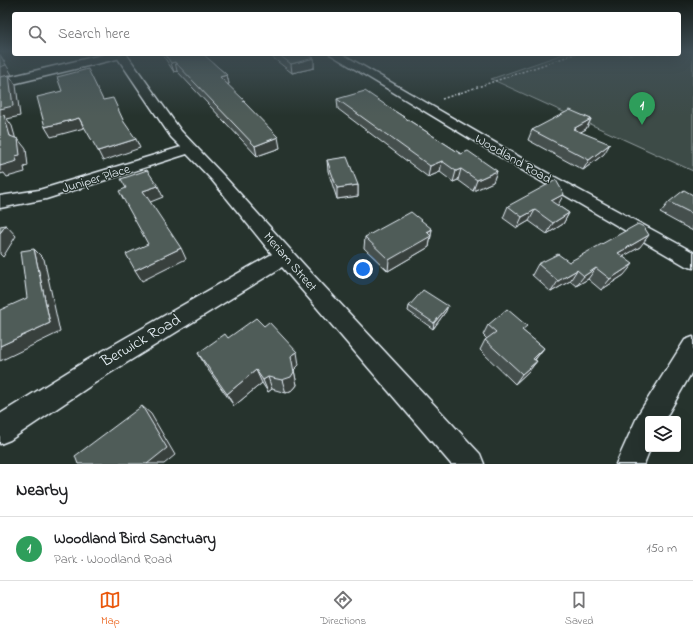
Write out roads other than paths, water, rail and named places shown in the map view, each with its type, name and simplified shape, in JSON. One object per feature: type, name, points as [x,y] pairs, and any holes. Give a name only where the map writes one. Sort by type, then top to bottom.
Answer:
[{"type":"main road","points":[[0,83],[43,73]]},
{"type":"street","name":"Meriam Street","points":[[134,73],[176,134],[217,177],[284,256],[470,464]]},
{"type":"street","name":"Woodland Road","points":[[367,73],[693,261]]},
{"type":"street","name":"Juniper Place","points":[[0,202],[40,196],[190,149]]},
{"type":"street","name":"Berwick Road","points":[[0,430],[96,368],[284,256]]},
{"type":"street","points":[[652,416],[693,348]]},
{"type":"street","points":[[630,464],[645,429]]},
{"type":"place","name":"Woodland Bird Sanctuary","points":[[642,125]]}]
